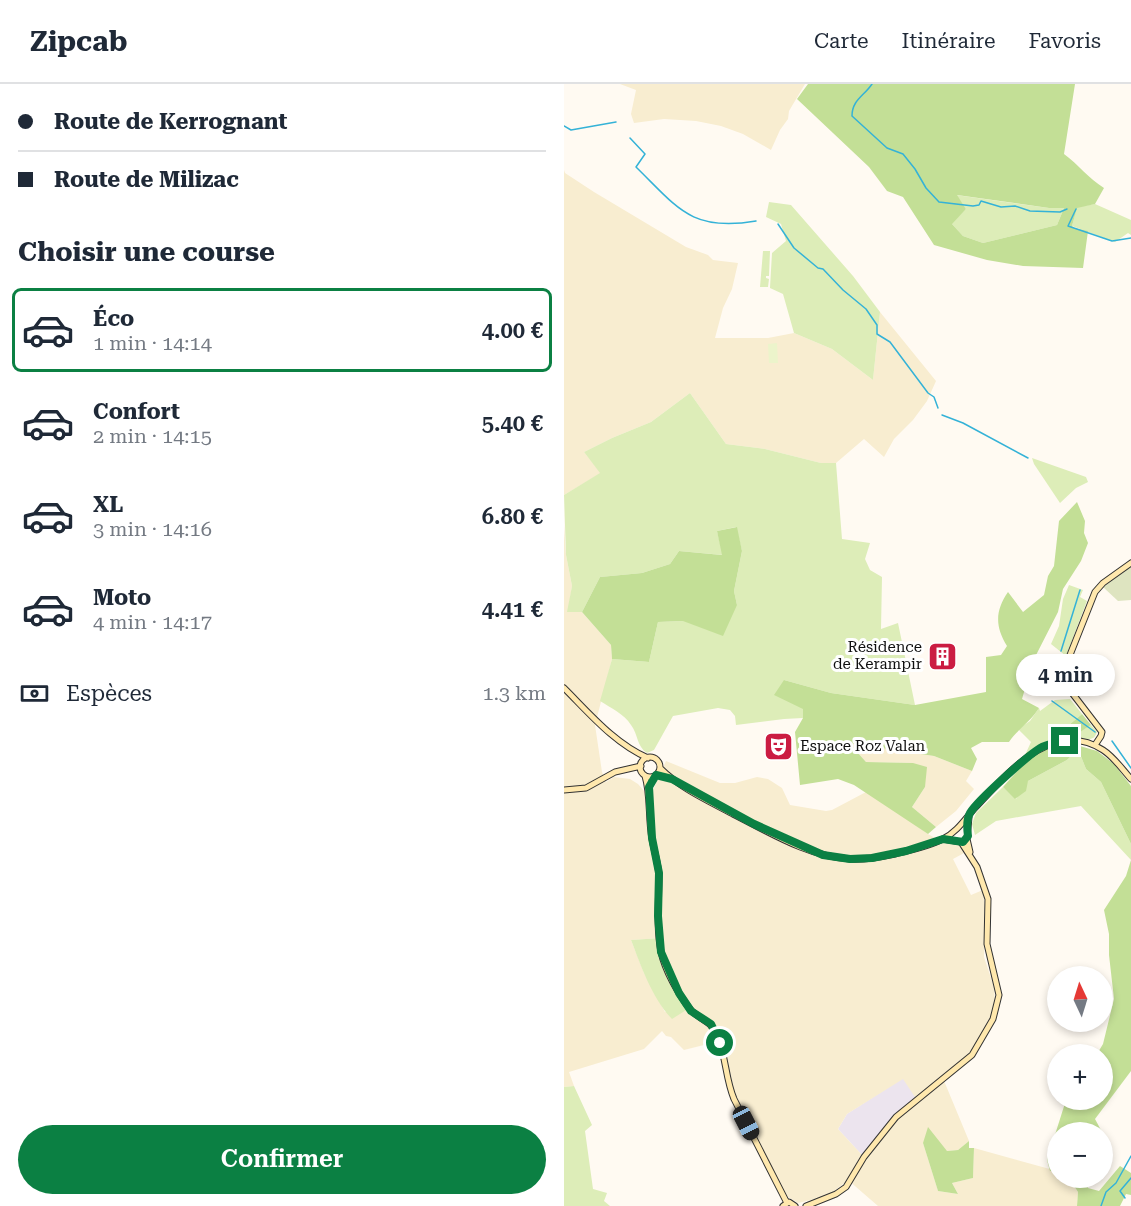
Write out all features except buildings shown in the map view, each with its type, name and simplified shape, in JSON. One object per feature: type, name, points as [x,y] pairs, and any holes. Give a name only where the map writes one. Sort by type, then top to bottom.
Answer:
[{"type":"street","points":[[1095,746],[1102,732],[1070,689],[1064,670],[1095,592],[1103,583],[1131,563]]},
{"type":"street","points":[[564,688],[609,732],[629,748],[648,758],[655,759],[660,768],[672,779],[754,824],[823,855],[850,859],[872,858],[906,851],[943,839],[960,826],[970,813],[1028,756],[1041,747],[1065,741],[1077,740],[1095,746],[1112,757],[1131,779]]},
{"type":"street","points":[[629,748],[641,765],[649,787],[652,838],[659,873],[658,916],[661,952],[679,993],[691,1011],[707,1021],[716,1032],[727,1081],[734,1099],[785,1204],[792,1203],[795,1206]]},
{"type":"street","points":[[564,790],[586,788],[615,772],[641,765],[648,758]]},
{"type":"street","points":[[649,787],[660,768]]},
{"type":"street","points":[[621,771],[672,779]]},
{"type":"street","points":[[961,840],[967,831],[970,813]]},
{"type":"street","points":[[960,826],[967,831]]},
{"type":"street","points":[[806,1206],[830,1197],[846,1186],[864,1156],[896,1118],[972,1055],[993,1019],[999,995],[987,944],[988,899],[983,881],[970,854],[961,840],[953,836],[953,831]]},
{"type":"street","points":[[943,839],[961,840]]},
{"type":"shaded area","points":[[620,84],[805,84],[789,111],[788,119],[771,150],[743,134],[721,126],[696,121],[664,119],[634,123],[631,114],[636,90]]},
{"type":"shaded area","points":[[564,170],[565,173],[594,192],[686,247],[708,255],[713,260],[738,263],[732,289],[723,308],[715,338],[768,338],[794,333],[832,349],[873,380],[880,312],[936,381],[927,401],[913,420],[894,439],[884,457],[864,439],[836,463],[821,463],[765,449],[726,444],[690,393],[651,422],[584,452],[601,473],[564,495]]},
{"type":"shaded area","points":[[564,526],[566,555],[572,586],[568,612],[582,612],[611,645],[612,659],[595,725],[602,772],[606,782],[614,777],[630,779],[645,792],[652,792],[666,761],[720,783],[735,783],[757,777],[768,779],[782,788],[790,805],[826,811],[866,792],[888,804],[928,834],[935,838],[955,842],[966,852],[953,859],[971,895],[983,890],[984,957],[994,987],[995,1003],[991,1019],[979,1042],[966,1058],[942,1076],[969,1141],[958,1150],[947,1151],[923,1143],[938,1191],[958,1194],[952,1183],[973,1178],[974,1148],[1047,1168],[1047,1188],[1075,1188],[1078,1192],[1077,1206],[878,1206],[848,1180],[828,1196],[798,1203],[788,1197],[780,1187],[734,1092],[724,1043],[716,1042],[684,1050],[662,1031],[644,1049],[569,1072],[574,1086],[564,1087]],"holes":[[[661,938],[664,952],[681,990],[691,1007],[665,1012],[644,973],[631,940]],[[903,1079],[915,1097],[862,1155],[838,1129],[847,1114]]]},
{"type":"shaded area","points":[[848,742],[934,756],[972,771],[966,781],[974,789],[956,811],[936,827],[912,807],[925,787],[913,763],[866,762]]},
{"type":"shaded area","points":[[903,1078],[916,1097],[862,1155],[838,1129],[847,1114]]},
{"type":"green space","points":[[808,84],[1075,84],[1064,154],[1104,188],[1095,204],[1077,208],[1072,226],[1088,231],[1083,268],[1023,266],[987,260],[934,245],[903,197],[887,191],[869,167],[797,99]],"holes":[[[957,195],[1049,208],[1064,208],[1057,225],[983,243],[963,236],[952,224],[966,209]]]},
{"type":"green space","points":[[956,195],[1064,208],[1057,225],[983,243],[963,236],[951,223],[966,209]]},
{"type":"green space","points":[[769,202],[791,205],[853,276],[880,312],[873,380],[832,349],[794,333],[783,294],[770,288],[772,253],[786,241],[781,224],[766,217]]},
{"type":"green space","points":[[1095,204],[1131,220],[1131,235],[1128,233],[1115,242],[1072,226],[1077,207]]},
{"type":"green space","points":[[763,251],[770,251],[769,276],[766,276],[769,279],[768,287],[760,287]]},
{"type":"green space","points":[[777,343],[778,363],[769,363],[768,344]]},
{"type":"green space","points":[[690,393],[726,444],[765,449],[821,463],[836,463],[842,539],[870,543],[865,559],[870,570],[882,577],[881,629],[898,623],[915,705],[831,693],[784,680],[803,708],[803,718],[736,725],[735,716],[730,710],[718,708],[673,716],[654,750],[647,753],[641,747],[628,721],[600,701],[612,659],[649,662],[658,622],[683,621],[737,605],[734,591],[742,551],[736,527],[717,531],[723,555],[679,551],[670,564],[642,573],[600,577],[582,612],[567,612],[572,586],[566,555],[564,495],[600,473],[584,452],[651,422]]},
{"type":"green space","points":[[1032,458],[1086,477],[1088,482],[1076,488],[1060,503]]},
{"type":"green space","points":[[1077,502],[1085,521],[1084,533],[1088,543],[1081,561],[1063,589],[1058,612],[1033,661],[1022,699],[1039,708],[1009,742],[982,742],[971,748],[977,759],[972,771],[934,756],[849,743],[866,762],[913,763],[927,767],[925,787],[912,807],[936,827],[928,834],[854,785],[838,779],[800,785],[795,732],[803,718],[803,709],[774,695],[784,680],[831,693],[915,705],[986,692],[986,657],[1001,655],[1007,646],[1000,632],[998,619],[1004,599],[1008,592],[1023,612],[1044,595],[1048,576],[1054,566],[1059,521]]},
{"type":"green space","points":[[737,527],[742,551],[734,591],[737,605],[723,636],[683,621],[658,622],[649,662],[612,659],[611,645],[582,612],[600,577],[642,573],[670,564],[679,551],[722,555],[717,531]]},
{"type":"green space","points":[[1131,566],[1131,600],[1118,601],[1103,587]]},
{"type":"green space","points":[[1069,585],[1083,590],[1080,597],[1087,601],[1066,656],[1051,644],[1059,626],[1063,599]]},
{"type":"green space","points":[[1070,699],[1082,714],[1069,725],[1054,729],[1076,734],[1091,725],[1097,732],[1095,737],[1088,739],[1063,737],[1041,744],[1025,755],[1031,742],[1018,729],[1030,721],[1039,708],[1040,711],[1055,700]]},
{"type":"green space","points":[[1082,714],[1091,725],[1077,734],[1059,736],[1053,729],[1069,725]]},
{"type":"green space","points":[[1073,744],[1097,751],[1114,764],[1131,786],[1131,844],[1101,782],[1086,769],[1080,754],[1073,754],[1067,760],[1028,781],[1026,791],[1015,799],[1003,787],[1026,763],[1041,752],[1061,745]]},
{"type":"green space","points":[[1073,754],[1080,754],[1086,769],[1101,782],[1131,844],[1131,860],[1081,806],[996,821],[975,835],[972,824],[976,813],[1003,787],[1016,799],[1028,781],[1067,760]]},
{"type":"green space","points":[[1131,860],[1131,1071],[1113,1095],[1113,1044],[1103,1044],[1106,1032],[1113,1032],[1114,999],[1113,966],[1110,966],[1109,934],[1104,910],[1126,876]]},
{"type":"green space","points":[[661,938],[669,965],[691,1007],[672,1019],[653,992],[631,940]]},
{"type":"green space","points":[[574,1086],[592,1125],[585,1131],[593,1189],[607,1193],[604,1201],[610,1206],[564,1206],[564,1087]]},
{"type":"green space","points":[[1063,1110],[1102,1110],[1095,1119],[1097,1122],[1059,1122]]},
{"type":"green space","points":[[928,1127],[947,1151],[958,1150],[969,1141],[969,1148],[974,1148],[973,1178],[952,1183],[958,1194],[938,1191],[923,1143]]},
{"type":"green space","points":[[1120,1166],[1131,1173],[1131,1195],[1126,1194],[1120,1206],[1077,1206],[1078,1192],[1075,1188],[1099,1191],[1102,1188],[1113,1188],[1113,1174]]},
{"type":"waterway","points":[[872,84],[856,102],[852,116],[887,148],[903,154],[926,188],[939,202],[973,206],[979,205],[981,201],[1001,207],[1015,206],[1030,211],[1060,212],[1067,209]]},
{"type":"waterway","points":[[564,126],[571,130],[616,122]]},
{"type":"waterway","points":[[630,138],[645,154],[636,167],[687,214],[716,223],[734,224],[756,221]]},
{"type":"waterway","points":[[1076,209],[1068,226],[1112,241],[1131,238]]},
{"type":"waterway","points":[[778,224],[794,248],[818,268],[823,269],[866,309],[877,325],[877,334],[890,342],[928,393],[934,397],[938,408]]},
{"type":"waterway","points":[[942,415],[963,423],[1028,458]]},
{"type":"waterway","points":[[1061,651],[1080,590]]},
{"type":"waterway","points":[[1052,701],[1095,732]]},
{"type":"waterway","points":[[1112,741],[1131,768]]},
{"type":"waterway","points":[[1101,1206],[1106,1192],[1116,1183],[1131,1156]]},
{"type":"waterway","points":[[1125,1198],[1120,1191],[1131,1178]]},
{"type":"place","name":"Résidence de Kerampir","points":[[943,656]]},
{"type":"place","name":"Espace Roz Valan","points":[[779,746]]},
{"type":"route","points":[[720,1043],[711,1024],[691,1011],[679,993],[661,952],[658,916],[659,873],[652,838],[649,787],[654,776],[672,779],[728,811],[823,855],[850,859],[872,858],[906,851],[943,839],[963,842],[968,836],[967,825],[970,813],[985,798],[1028,756],[1041,747],[1065,741]]}]
